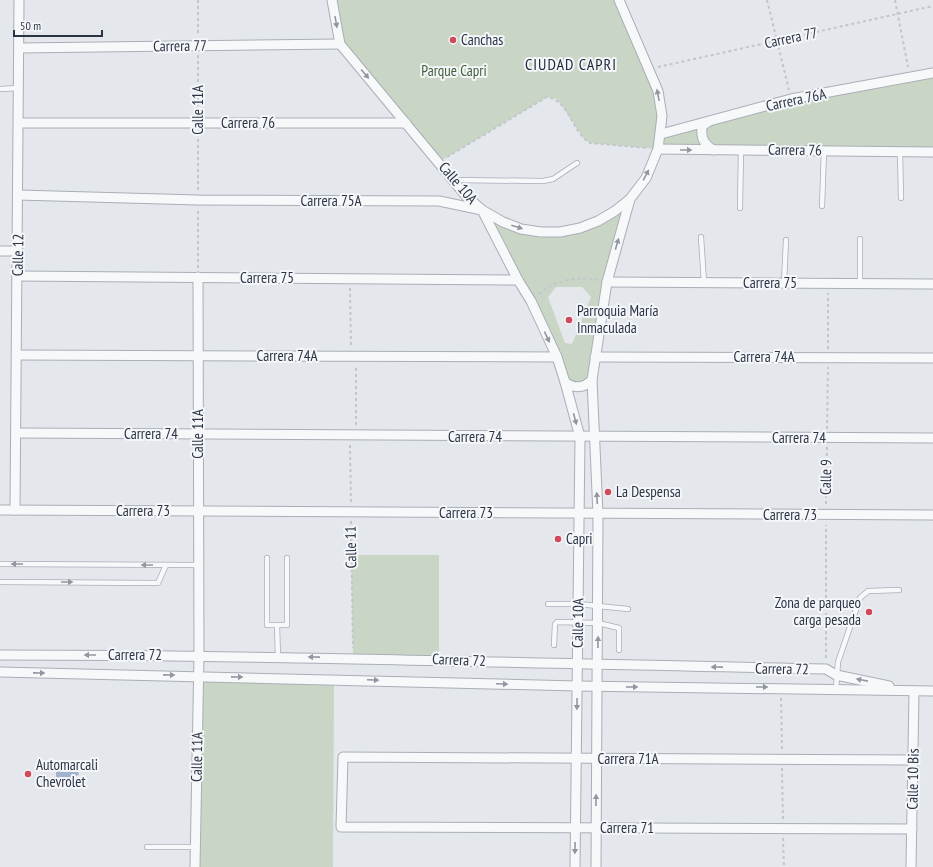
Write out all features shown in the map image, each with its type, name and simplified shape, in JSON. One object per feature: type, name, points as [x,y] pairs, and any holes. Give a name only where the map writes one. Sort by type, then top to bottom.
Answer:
[{"type":"street","name":"Calle 12","points":[[15,510],[20,0]]},
{"type":"street","name":"Calle 10A","points":[[332,0],[340,44],[440,162],[466,196],[482,210],[518,280],[531,301],[556,357],[565,382],[580,437],[575,867]]},
{"type":"street","name":"Calle 10A","points":[[596,867],[598,514],[592,380],[606,282],[630,198],[646,178],[658,149],[662,116],[658,91],[619,0]]},
{"type":"street","name":"Carrera 77","points":[[19,48],[340,44]]},
{"type":"street","name":"Carrera 76A","points":[[661,134],[791,99],[933,73]]},
{"type":"street","points":[[709,121],[702,126],[701,136],[705,144],[713,150]]},
{"type":"street","name":"Carrera 76","points":[[19,123],[406,123]]},
{"type":"street","name":"Carrera 76","points":[[658,149],[933,152]]},
{"type":"street","name":"Carrera 75A","points":[[18,195],[198,200],[440,201],[482,210],[503,222],[521,229],[541,232],[560,232],[580,228],[598,221],[615,211],[630,198]]},
{"type":"street","points":[[0,251],[18,251]]},
{"type":"street","name":"Carrera 75","points":[[17,276],[518,280]]},
{"type":"street","name":"Calle 11A","points":[[195,867],[199,655],[198,278]]},
{"type":"street","name":"Carrera 75","points":[[606,282],[933,284]]},
{"type":"street","name":"Carrera 74A","points":[[17,355],[556,357]]},
{"type":"street","name":"Carrera 74A","points":[[595,356],[933,358]]},
{"type":"street","points":[[565,382],[573,386],[581,387],[592,380]]},
{"type":"street","name":"Carrera 74","points":[[16,433],[594,438],[933,438]]},
{"type":"street","name":"Carrera 73","points":[[0,510],[933,515]]},
{"type":"street","name":"Carrera 72","points":[[0,654],[199,655],[578,665],[826,669],[836,675],[914,691]]},
{"type":"street","name":"Carrera 72","points":[[0,672],[577,686],[933,691]]},
{"type":"street","name":"Calle 10 Bis","points":[[911,867],[914,691]]},
{"type":"street","name":"Carrera 71A","points":[[341,826],[343,757],[913,760]]},
{"type":"street","name":"Carrera 71","points":[[341,826],[912,829]]},
{"type":"lane","points":[[0,89],[19,88]]},
{"type":"lane","points":[[740,208],[742,150]]},
{"type":"lane","points":[[822,206],[824,151]]},
{"type":"lane","points":[[900,152],[901,198]]},
{"type":"lane","points":[[454,180],[543,181],[553,179],[577,163]]},
{"type":"lane","points":[[701,238],[704,283]]},
{"type":"lane","points":[[860,239],[860,284]]},
{"type":"lane","points":[[784,284],[786,240]]},
{"type":"lane","points":[[267,558],[267,625],[287,625],[287,558]]},
{"type":"lane","points":[[0,564],[198,565]]},
{"type":"lane","points":[[0,582],[158,583],[166,565]]},
{"type":"lane","points":[[836,689],[838,662],[860,598],[868,591],[899,590]]},
{"type":"lane","points":[[548,604],[578,604],[628,609]]},
{"type":"lane","points":[[554,645],[556,623],[598,623],[619,628],[619,650]]},
{"type":"lane","points":[[277,625],[278,657]]},
{"type":"lane","points":[[147,847],[196,847]]},
{"type":"path","name":"Calle 11A","points":[[198,0],[198,278]]},
{"type":"path","points":[[768,0],[776,41],[791,99]]},
{"type":"path","points":[[895,0],[910,78]]},
{"type":"path","name":"Carrera 77","points":[[649,69],[933,6]]},
{"type":"path","points":[[440,162],[547,97],[556,99],[561,104],[584,139],[590,143],[658,149]]},
{"type":"path","points":[[531,301],[546,288],[566,280],[586,278],[606,282]]},
{"type":"path","name":"Calle 11","points":[[350,279],[354,356],[351,512],[353,658]]},
{"type":"path","name":"Calle 9","points":[[826,669],[828,284]]},
{"type":"path","points":[[780,688],[784,867]]},
{"type":"green space","name":"Parque Capri","points":[[332,0],[619,0],[658,91],[661,134],[791,99],[933,73],[933,152],[658,149],[590,143],[584,139],[561,104],[556,99],[547,97],[439,162],[340,44]]},
{"type":"green space","points":[[630,199],[607,282],[592,380],[569,384],[482,210],[521,229],[580,228]],"holes":[[[556,287],[582,287],[591,297],[572,344],[565,343],[548,297]]]},
{"type":"green space","points":[[351,555],[439,555],[439,659],[353,658]]},
{"type":"green space","points":[[198,676],[334,679],[333,867],[195,867]]},
{"type":"water","points":[[56,763],[76,763],[79,775],[71,777],[72,786],[56,785]]},
{"type":"place","name":"Canchas","points":[[453,40]]},
{"type":"place","name":"Parroquia María Inmaculada","points":[[569,320]]},
{"type":"place","name":"La Despensa","points":[[608,492]]},
{"type":"place","name":"Capri","points":[[558,539]]},
{"type":"place","name":"Zona de parqueo carga pesada","points":[[869,612]]},
{"type":"place","name":"Automarcali Chevrolet","points":[[28,774]]},
{"type":"district","name":"CIUDAD CAPRI","points":[[571,64]]}]
